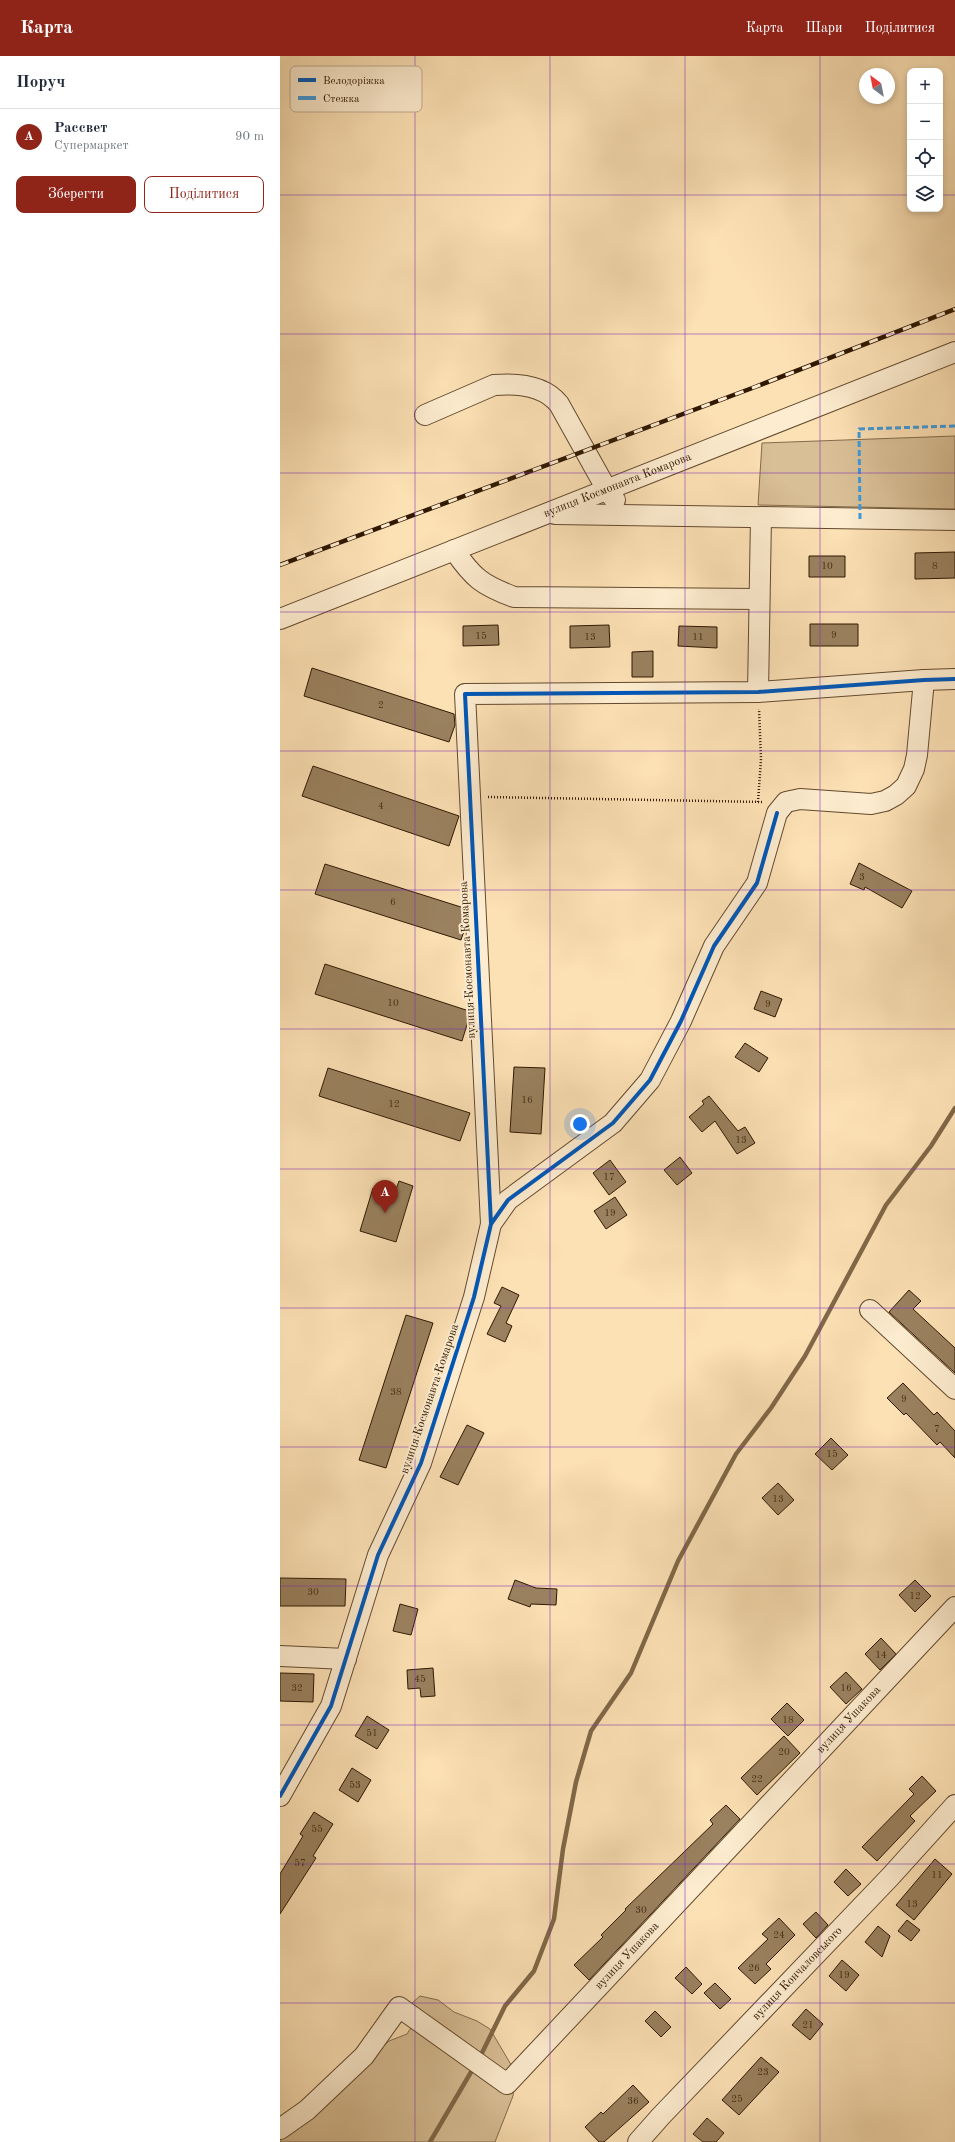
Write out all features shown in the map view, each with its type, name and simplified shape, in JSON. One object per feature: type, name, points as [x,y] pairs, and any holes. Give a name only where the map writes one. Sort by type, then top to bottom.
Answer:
[{"type":"street","name":"вулиця Космонавта Комарова","points":[[280,619],[955,352]]},
{"type":"street","points":[[424,415],[494,385],[505,384],[541,389],[552,395],[559,404],[607,490],[619,507],[631,514]]},
{"type":"street","points":[[545,514],[631,514],[955,520]]},
{"type":"street","points":[[760,517],[758,692],[955,679]]},
{"type":"street","points":[[454,550],[469,572],[480,581],[494,589],[514,597],[759,599]]},
{"type":"street","points":[[781,808],[800,800],[871,804],[885,801],[896,795],[906,786],[916,762],[924,680]]},
{"type":"street","name":"вулиця Космонавта Комарова","points":[[280,1796],[331,1706],[378,1555],[421,1463],[474,1297],[492,1224],[465,694],[758,692]]},
{"type":"street","name":"вулиця Космонавта Комарова","points":[[492,1224],[508,1200],[613,1123],[650,1080],[681,1021],[714,946],[757,883],[781,808]]},
{"type":"street","points":[[870,1310],[955,1389]]},
{"type":"street","name":"вулиця Ушакова","points":[[280,2129],[307,2110],[364,2056],[399,2007],[507,2084],[955,1607]]},
{"type":"street","points":[[280,1656],[346,1659]]},
{"type":"street","name":"вулиця Кончаловського","points":[[638,2142],[890,1877],[955,1805]]},
{"type":"path","points":[[758,692],[760,759],[758,802]]},
{"type":"path","points":[[485,797],[758,802],[781,808]]},
{"type":"shaded area","points":[[955,436],[955,509],[758,505],[762,443]]},
{"type":"shaded area","points":[[420,1996],[438,2000],[454,2012],[477,2021],[490,2029],[513,2068],[515,2082],[513,2096],[495,2142],[280,2142],[280,2136],[389,2041],[407,2034],[414,2023],[411,2004]]},
{"type":"building","points":[[955,552],[955,578],[915,579],[915,553]]},
{"type":"building","points":[[809,556],[845,556],[845,577],[809,577]]},
{"type":"building","points":[[810,624],[858,624],[858,646],[810,646]]},
{"type":"building","points":[[498,625],[499,645],[463,646],[463,626]]},
{"type":"building","points":[[609,625],[610,647],[570,648],[570,626]]},
{"type":"building","points":[[679,626],[717,627],[717,648],[678,646]]},
{"type":"building","points":[[653,651],[653,677],[632,677],[632,652]]},
{"type":"building","points":[[312,668],[454,714],[455,725],[449,742],[304,696]]},
{"type":"building","points":[[313,766],[459,816],[449,846],[302,796]]},
{"type":"building","points":[[859,863],[912,891],[902,908],[865,887],[864,890],[850,884]]},
{"type":"building","points":[[325,864],[464,908],[465,928],[461,940],[315,894]]},
{"type":"building","points":[[325,964],[469,1011],[469,1018],[462,1041],[315,994]]},
{"type":"building","points":[[761,991],[782,999],[775,1017],[754,1009]]},
{"type":"building","points":[[745,1043],[768,1058],[759,1072],[735,1057]]},
{"type":"building","points":[[514,1067],[545,1068],[541,1134],[510,1132]]},
{"type":"building","points":[[328,1068],[470,1113],[460,1141],[319,1096]]},
{"type":"building","points":[[709,1096],[738,1131],[745,1127],[755,1143],[737,1154],[715,1121],[702,1132],[689,1117],[704,1104],[702,1101]]},
{"type":"building","points":[[680,1157],[692,1173],[677,1185],[664,1170]]},
{"type":"building","points":[[610,1160],[626,1182],[609,1195],[593,1173]]},
{"type":"building","points":[[399,1181],[413,1186],[396,1242],[360,1231],[373,1188],[394,1195]]},
{"type":"building","points":[[615,1197],[627,1215],[606,1229],[594,1211]]},
{"type":"building","points":[[502,1287],[519,1295],[506,1323],[512,1326],[505,1342],[487,1334],[501,1306],[494,1303]]},
{"type":"building","points":[[909,1290],[921,1301],[913,1309],[955,1348],[955,1373],[889,1312]]},
{"type":"building","points":[[406,1315],[433,1323],[386,1468],[359,1460]]},
{"type":"building","points":[[903,1383],[934,1415],[937,1412],[955,1431],[955,1458],[940,1442],[937,1445],[906,1413],[904,1415],[887,1398]]},
{"type":"building","points":[[467,1425],[484,1433],[458,1485],[440,1477]]},
{"type":"building","points":[[831,1438],[848,1455],[832,1470],[815,1454]]},
{"type":"building","points":[[778,1483],[794,1500],[778,1515],[762,1498]]},
{"type":"building","points":[[280,1578],[346,1579],[345,1606],[280,1606]]},
{"type":"building","points":[[515,1580],[536,1588],[557,1589],[556,1605],[531,1604],[530,1607],[508,1599]]},
{"type":"building","points":[[915,1580],[931,1596],[915,1612],[899,1595]]},
{"type":"building","points":[[400,1604],[418,1609],[411,1635],[393,1631]]},
{"type":"building","points":[[881,1638],[896,1654],[880,1670],[865,1654]]},
{"type":"building","points":[[433,1668],[435,1696],[421,1697],[420,1688],[408,1689],[407,1670]]},
{"type":"building","points":[[846,1672],[862,1689],[846,1704],[830,1687]]},
{"type":"building","points":[[280,1673],[314,1674],[313,1702],[280,1701]]},
{"type":"building","points":[[787,1703],[804,1720],[788,1736],[771,1719]]},
{"type":"building","points":[[367,1716],[389,1730],[377,1749],[355,1736]]},
{"type":"building","points":[[784,1736],[800,1753],[757,1795],[741,1778]]},
{"type":"building","points":[[352,1768],[371,1780],[358,1802],[339,1790]]},
{"type":"building","points":[[922,1776],[936,1791],[910,1816],[915,1821],[877,1861],[862,1847],[914,1794],[909,1789]]},
{"type":"building","points":[[726,1805],[740,1819],[589,1980],[574,1965],[603,1937],[601,1935],[626,1910],[625,1909],[713,1824],[710,1820]]},
{"type":"building","points":[[314,1812],[333,1824],[313,1856],[316,1858],[280,1914],[280,1874],[303,1836],[300,1834]]},
{"type":"building","points":[[935,1859],[952,1874],[914,1920],[896,1905]]},
{"type":"building","points":[[846,1869],[861,1884],[848,1896],[834,1882]]},
{"type":"building","points":[[816,1912],[828,1925],[816,1938],[803,1924]]},
{"type":"building","points":[[779,1918],[795,1935],[766,1964],[771,1969],[755,1984],[738,1968],[768,1939],[762,1934]]},
{"type":"building","points":[[907,1920],[920,1930],[911,1941],[898,1931]]},
{"type":"building","points":[[878,1926],[890,1936],[882,1957],[865,1942]]},
{"type":"building","points":[[842,1960],[859,1975],[846,1991],[829,1976]]},
{"type":"building","points":[[686,1967],[702,1984],[692,1994],[675,1978]]},
{"type":"building","points":[[715,1983],[731,1999],[720,2009],[704,1993]]},
{"type":"building","points":[[806,2009],[823,2024],[810,2040],[792,2025]]},
{"type":"building","points":[[655,2011],[671,2027],[661,2037],[645,2021]]},
{"type":"building","points":[[761,2057],[779,2072],[739,2115],[722,2100]]},
{"type":"building","points":[[633,2085],[649,2102],[604,2142],[599,2142],[585,2127],[601,2112],[603,2114]]},
{"type":"building","points":[[707,2118],[724,2133],[716,2142],[703,2142],[693,2134]]},
{"type":"waterway","points":[[479,2059],[505,2006],[534,1971],[554,1919],[563,1849],[576,1782],[591,1731],[631,1673],[678,1561],[736,1454],[771,1408],[805,1356],[886,1205],[931,1146],[955,1108]]},
{"type":"waterway","points":[[430,2142],[474,2067]]},
{"type":"railway","points":[[280,565],[755,387],[955,309]]},
{"type":"marked path","points":[[860,519],[859,429],[955,426]]},
{"type":"cycle path","points":[[491,1224],[465,694],[758,692],[955,679]]},
{"type":"cycle path","points":[[280,1796],[331,1706],[378,1555],[421,1463],[474,1297],[491,1224],[508,1200],[613,1123],[650,1080],[681,1021],[714,946],[757,883],[777,813]]},
{"type":"place","name":"Рассвет","points":[[385,1213]]}]
